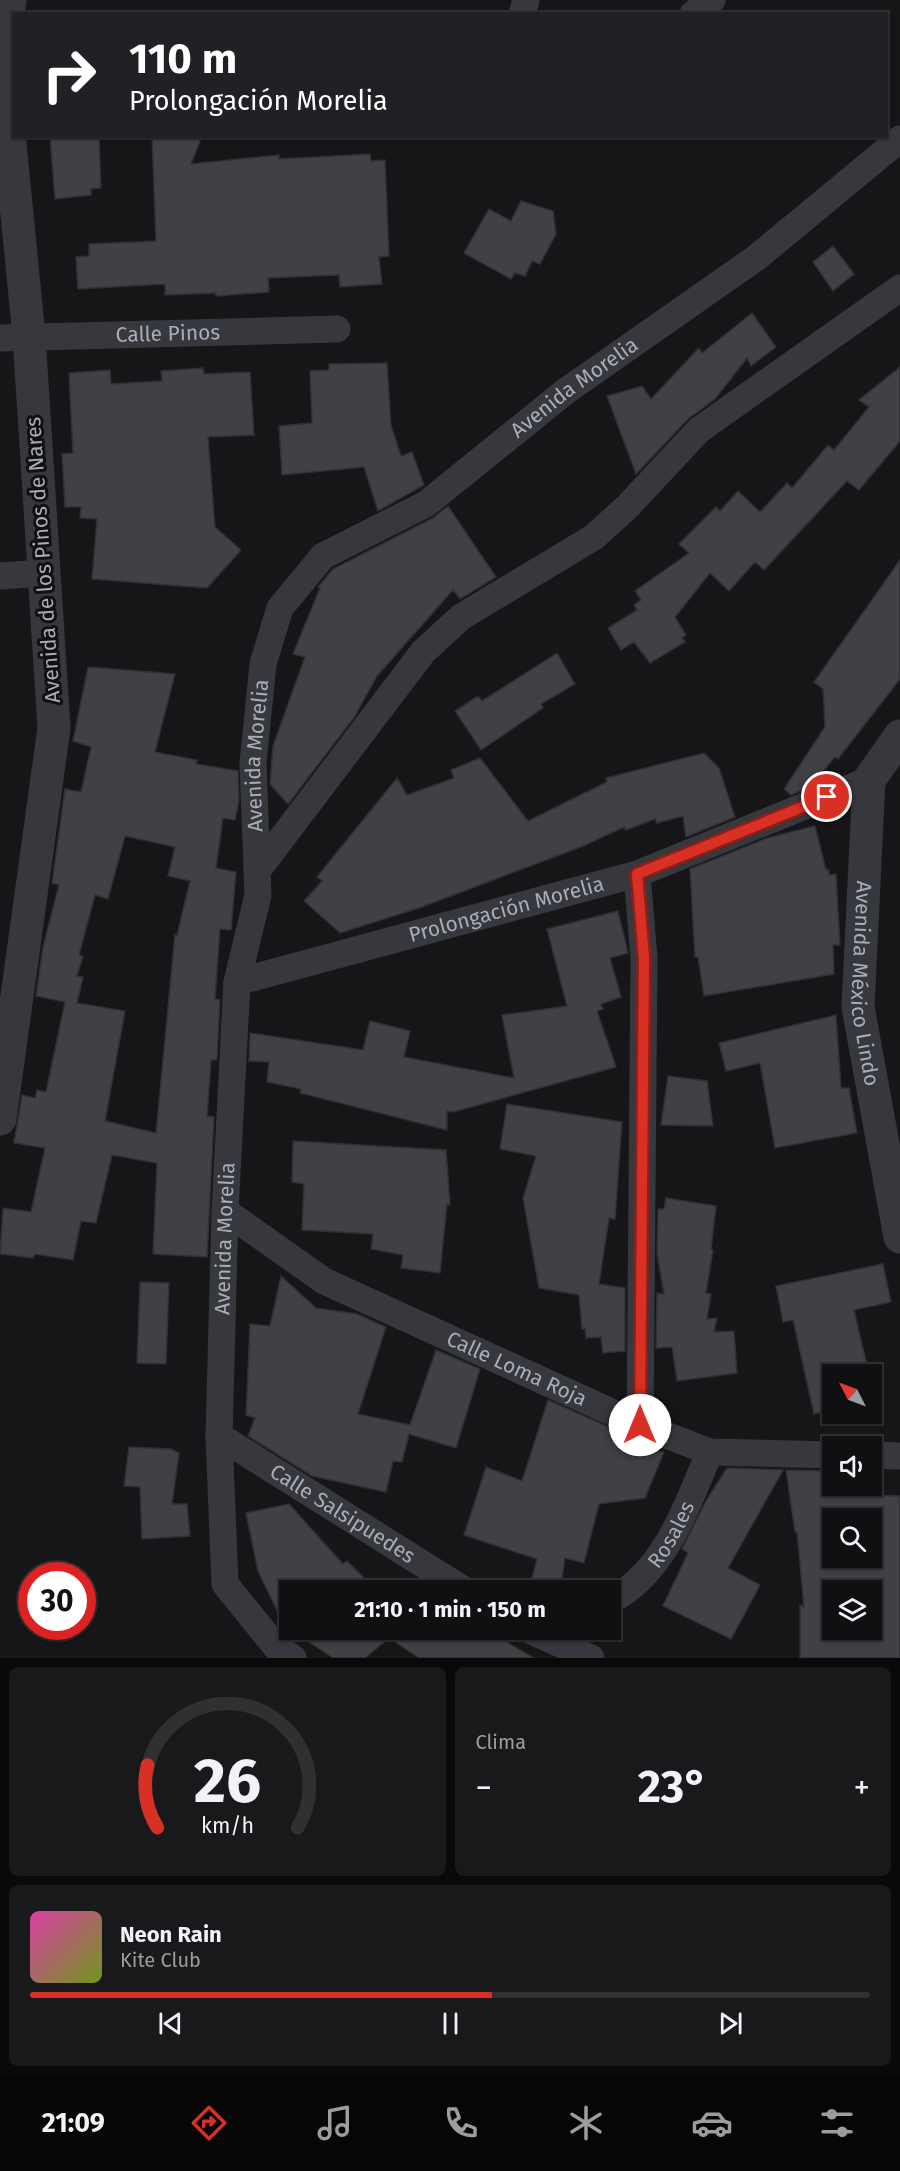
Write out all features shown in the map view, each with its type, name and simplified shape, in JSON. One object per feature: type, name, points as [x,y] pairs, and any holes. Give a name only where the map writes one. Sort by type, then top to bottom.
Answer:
[{"type":"street","name":"Avenida de los Pinos de Nares","points":[[0,1119],[54,728],[44,573],[14,337],[5,64],[10,0]]},
{"type":"street","points":[[696,12],[712,0]]},
{"type":"street","name":"Avenida Morelia","points":[[293,1658],[276,1647],[225,1584],[219,1436],[225,1211],[237,982],[258,895],[253,763],[263,664],[280,608],[323,556],[426,504],[566,391],[756,258],[900,139]]},
{"type":"street","points":[[257,871],[423,652],[461,617],[594,537],[627,507],[699,430],[900,288]]},
{"type":"street","name":"Calle Pinos","points":[[14,337],[337,329]]},
{"type":"street","points":[[0,576],[44,573]]},
{"type":"street","points":[[869,780],[900,736]]},
{"type":"street","name":"Prolongación Morelia","points":[[237,982],[637,874],[869,780]]},
{"type":"street","name":"Avenida México Lindo","points":[[869,780],[858,1007],[900,1236]]},
{"type":"street","points":[[637,874],[644,958],[640,1425]]},
{"type":"street","name":"Calle Loma Roja","points":[[225,1211],[324,1281],[640,1425],[710,1452],[822,1455]]},
{"type":"street","name":"Calle Salsipuedes","points":[[219,1436],[448,1580]]},
{"type":"street","name":"Rosales","points":[[621,1595],[632,1589],[671,1542],[710,1452]]},
{"type":"street","points":[[882,1455],[900,1456]]},
{"type":"street","points":[[551,1640],[591,1658]]},
{"type":"building","points":[[50,138],[99,138],[101,188],[91,189],[91,195],[55,199]]},
{"type":"building","points":[[152,138],[201,138],[191,164],[279,155],[279,159],[370,154],[371,161],[385,160],[389,256],[379,257],[382,284],[340,287],[339,275],[268,278],[269,292],[216,296],[216,293],[165,295],[165,284],[78,289],[76,257],[89,256],[89,244],[156,241]]},
{"type":"building","points":[[521,201],[553,211],[556,234],[540,264],[532,261],[525,276],[515,273],[511,279],[464,253],[489,209],[511,221]]},
{"type":"building","points":[[833,246],[854,274],[833,291],[813,262]]},
{"type":"building","points":[[752,313],[776,347],[751,366],[747,358],[715,399],[688,419],[636,474],[607,396],[642,386],[651,399],[699,348],[702,353]]},
{"type":"building","points":[[387,363],[391,425],[401,456],[412,452],[424,485],[378,511],[364,467],[282,475],[279,426],[312,423],[310,371],[329,370],[329,364]]},
{"type":"building","points":[[900,367],[900,441],[859,490],[847,481],[764,570],[755,562],[729,591],[710,573],[675,617],[686,635],[682,638],[685,642],[650,663],[634,642],[621,650],[608,628],[637,610],[634,605],[641,600],[635,591],[689,553],[679,544],[716,507],[720,511],[738,491],[760,512],[787,483],[792,488],[828,445],[834,450],[869,407],[859,400]]},
{"type":"building","points":[[203,368],[204,374],[250,372],[254,435],[208,437],[215,527],[241,550],[207,588],[92,579],[97,519],[80,518],[81,507],[65,507],[62,454],[73,453],[69,373],[110,370],[111,384],[162,381],[161,371]]},
{"type":"building","points":[[448,506],[496,577],[460,599],[453,590],[377,676],[355,716],[288,804],[270,784],[273,746],[305,657],[293,654],[320,588],[318,587],[333,569],[433,518]]},
{"type":"building","points":[[900,560],[900,679],[838,759],[835,757],[811,786],[791,795],[784,789],[825,727],[823,689],[814,682]]},
{"type":"building","points":[[557,653],[575,684],[541,704],[543,708],[481,750],[455,711],[478,696],[482,701]]},
{"type":"building","points":[[88,667],[175,674],[155,752],[197,760],[196,764],[238,771],[239,801],[235,820],[223,818],[216,868],[236,872],[231,930],[220,929],[215,999],[220,1000],[217,1060],[211,1060],[207,1116],[214,1117],[207,1257],[153,1254],[157,1163],[112,1155],[96,1223],[81,1221],[73,1260],[35,1254],[33,1258],[0,1254],[3,1208],[31,1212],[45,1148],[14,1143],[22,1095],[35,1098],[37,1090],[46,1092],[65,1002],[36,996],[43,947],[59,885],[52,883],[65,789],[81,792],[91,747],[73,741]],"holes":[[[125,836],[175,847],[168,876],[190,881],[177,935],[175,934],[156,1133],[105,1121],[125,1011],[77,1003],[83,977],[77,976],[83,956],[79,955],[95,895],[108,899]]]},
{"type":"building","points":[[704,753],[719,768],[735,817],[686,837],[683,816],[657,823],[655,819],[626,830],[624,827],[583,846],[419,908],[340,933],[304,901],[322,881],[317,877],[397,778],[407,795],[454,778],[451,770],[480,758],[528,821],[607,782],[606,778]]},
{"type":"building","points":[[815,826],[826,870],[829,870],[829,875],[836,874],[840,945],[833,945],[834,974],[704,996],[698,957],[695,957],[690,869],[767,838]]},
{"type":"building","points":[[618,911],[628,953],[610,958],[621,997],[601,1004],[603,1009],[597,1011],[616,1067],[453,1112],[447,1111],[447,1130],[300,1093],[301,1089],[267,1082],[269,1062],[249,1061],[250,1033],[363,1050],[370,1021],[410,1031],[404,1057],[514,1078],[502,1015],[567,1006],[547,929]]},
{"type":"building","points":[[836,1015],[841,1088],[849,1088],[857,1133],[775,1148],[760,1063],[726,1071],[719,1043]]},
{"type":"building","points":[[668,1076],[707,1081],[713,1126],[661,1125]]},
{"type":"building","points":[[507,1104],[622,1122],[615,1219],[609,1218],[599,1284],[625,1288],[625,1351],[603,1353],[601,1337],[586,1338],[585,1328],[582,1329],[579,1295],[539,1288],[523,1198],[536,1156],[500,1149]]},
{"type":"building","points":[[293,1141],[446,1150],[450,1205],[447,1204],[440,1273],[401,1268],[403,1255],[371,1249],[373,1234],[302,1230],[304,1184],[292,1182]]},
{"type":"building","points":[[666,1198],[716,1206],[711,1249],[713,1250],[706,1293],[711,1294],[707,1319],[717,1318],[714,1332],[734,1331],[737,1373],[677,1381],[672,1347],[656,1348],[657,1293],[664,1294],[657,1254],[658,1209],[664,1209]]},
{"type":"building","points":[[883,1264],[891,1302],[854,1310],[867,1364],[822,1364],[822,1412],[814,1414],[793,1320],[783,1322],[776,1286]]},
{"type":"building","points":[[281,1276],[316,1308],[357,1314],[386,1327],[358,1414],[410,1425],[436,1350],[480,1369],[456,1448],[409,1434],[402,1462],[393,1461],[386,1492],[312,1476],[248,1436],[255,1418],[246,1415],[250,1324],[270,1326]]},
{"type":"building","points":[[140,1282],[169,1283],[166,1364],[137,1363]]},
{"type":"building","points":[[548,1400],[649,1445],[647,1451],[664,1452],[645,1498],[599,1504],[584,1563],[565,1558],[562,1580],[532,1580],[537,1559],[464,1535],[486,1467],[522,1481]]},
{"type":"building","points":[[129,1447],[171,1449],[179,1453],[172,1504],[187,1504],[190,1536],[142,1539],[140,1487],[124,1486]]},
{"type":"building","points":[[727,1468],[783,1470],[728,1568],[760,1585],[731,1639],[663,1606],[688,1553],[682,1549],[707,1499]]},
{"type":"building","points":[[786,1470],[822,1471],[822,1496],[900,1496],[900,1658],[800,1658],[800,1605],[804,1607],[797,1532],[795,1532]]},
{"type":"building","points":[[289,1504],[343,1564],[347,1561],[366,1580],[279,1580],[279,1615],[258,1571],[246,1513]]},
{"type":"building","points":[[306,1640],[387,1640],[365,1658],[333,1658]]},
{"type":"building","points":[[392,1640],[503,1640],[534,1658],[419,1658]]},
{"type":"route","points":[[640,1425],[644,958],[637,874],[827,797]]}]
